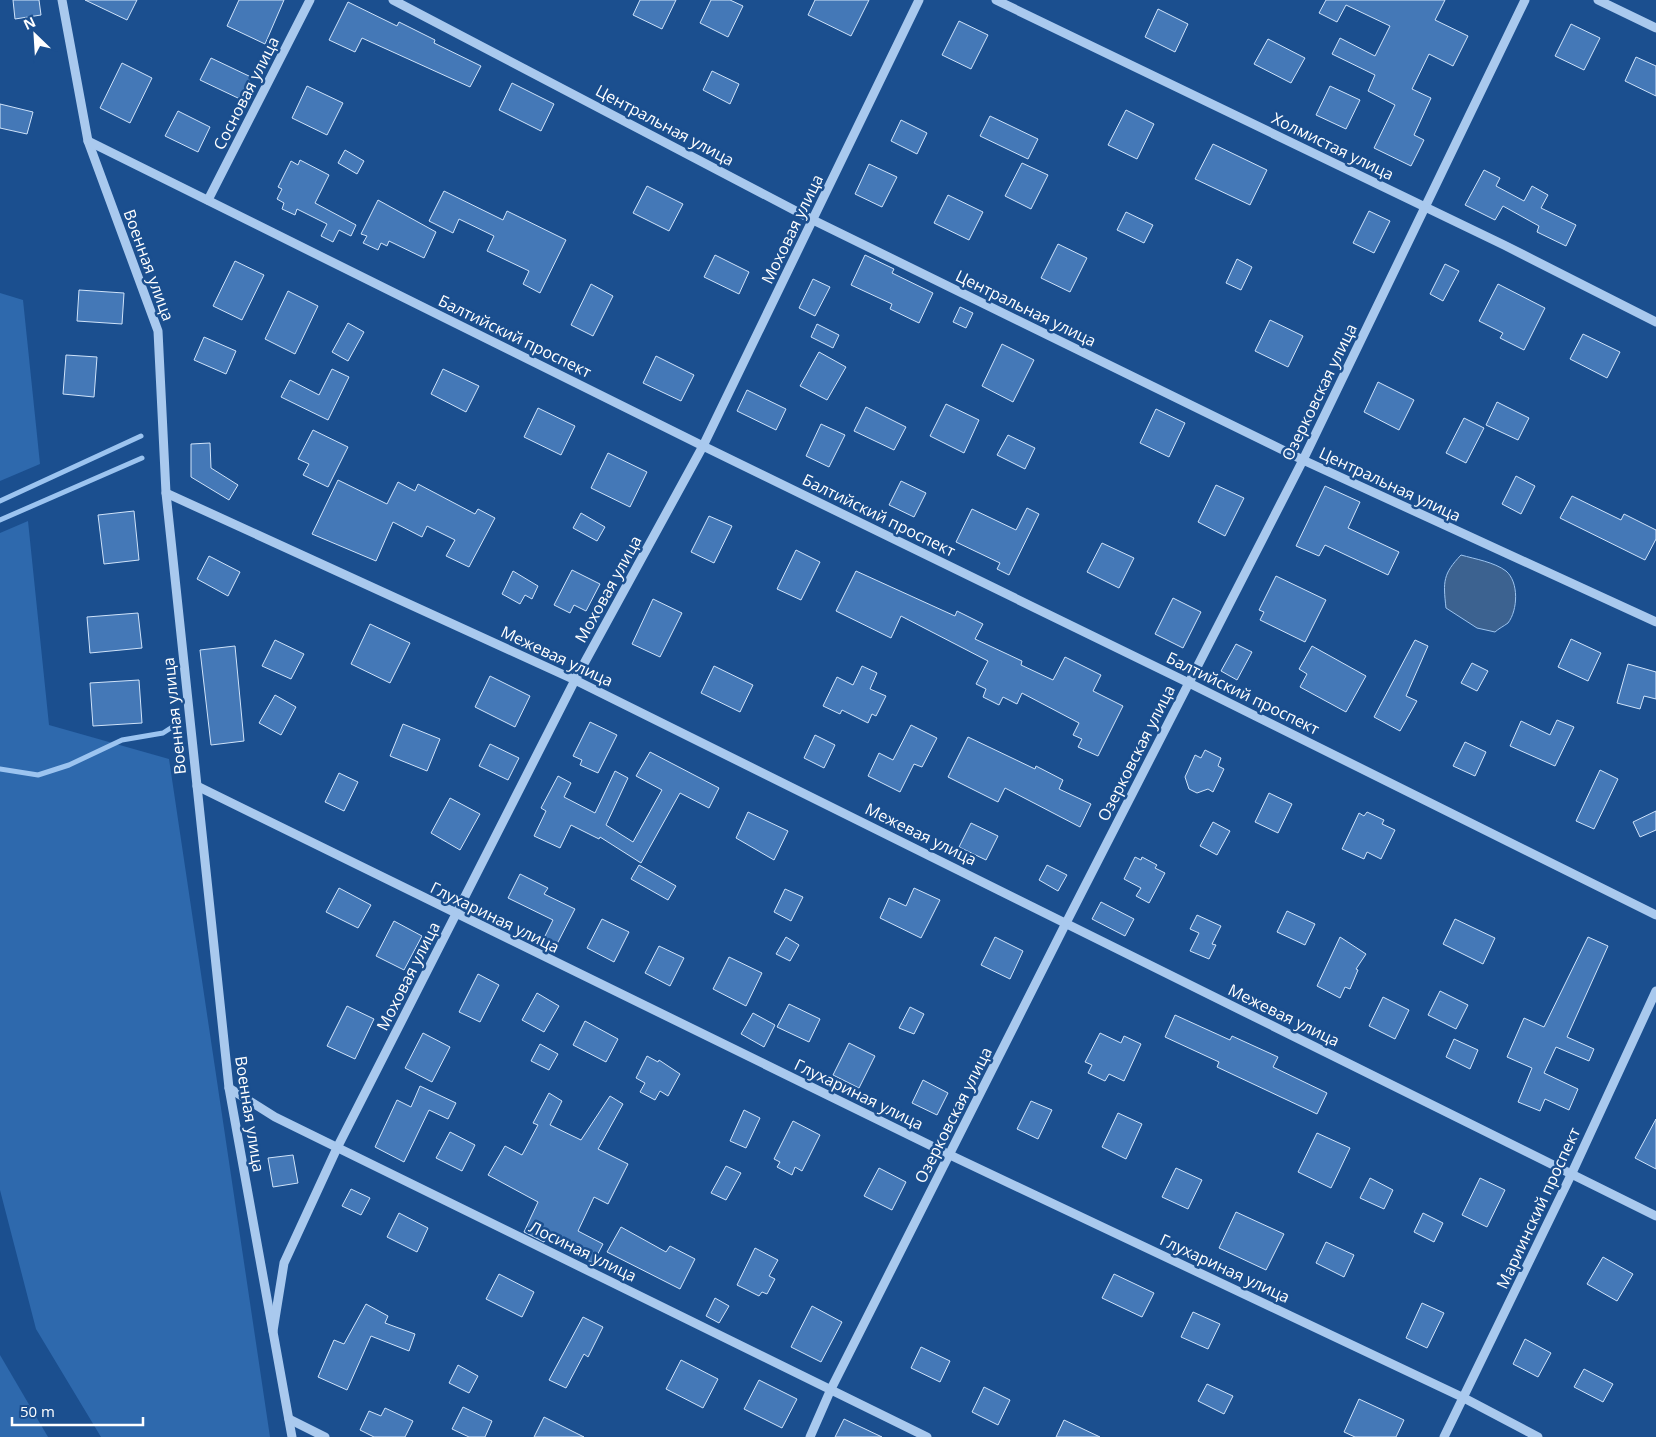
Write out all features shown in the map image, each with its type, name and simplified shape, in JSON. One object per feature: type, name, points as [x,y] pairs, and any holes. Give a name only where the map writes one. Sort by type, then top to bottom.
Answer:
[{"type":"street","name":"Военная улица","points":[[62,0],[88,141],[158,330],[166,493],[229,1088],[292,1437]]},
{"type":"street","name":"Сосновая улица","points":[[208,200],[310,0]]},
{"type":"street","name":"Центральная улица","points":[[393,0],[813,220],[1304,460],[1656,622]]},
{"type":"street","name":"Моховая улица","points":[[272,1331],[284,1263],[337,1148],[575,680],[703,446],[919,0]]},
{"type":"street","name":"Холмистая улица","points":[[996,0],[1424,206],[1656,322]]},
{"type":"street","name":"Озерковская улица","points":[[810,1437],[831,1389],[1066,923],[1304,460],[1424,206],[1525,0]]},
{"type":"street","points":[[1598,0],[1656,28]]},
{"type":"street","name":"Балтийский проспект","points":[[88,141],[703,446],[1189,682],[1656,915]]},
{"type":"street","name":"Межевая улица","points":[[166,493],[575,680],[1656,1216]]},
{"type":"street","name":"Глухариная улица","points":[[197,786],[456,915],[950,1155],[1464,1398],[1538,1437]]},
{"type":"street","name":"Мариинский проспект","points":[[1444,1437],[1571,1175],[1656,990]]},
{"type":"street","name":"Лосиная улица","points":[[229,1088],[275,1117],[927,1437]]},
{"type":"street","points":[[289,1419],[325,1437]]},
{"type":"shaded area","points":[[0,293],[23,300],[40,464],[0,481]]},
{"type":"shaded area","points":[[28,521],[49,725],[169,759],[270,1437],[101,1437],[36,1329],[0,1190],[0,533]]},
{"type":"shaded area","points":[[1461,555],[1496,565],[1506,571],[1513,582],[1516,596],[1514,611],[1508,623],[1495,632],[1477,628],[1446,608],[1446,578]]},
{"type":"shaded area","points":[[0,1355],[48,1437],[0,1437]]},
{"type":"building","points":[[13,0],[39,0],[41,15],[15,19]]},
{"type":"building","points":[[85,0],[137,0],[127,20]]},
{"type":"building","points":[[239,0],[284,0],[265,44],[227,26]]},
{"type":"building","points":[[640,0],[676,0],[662,29],[633,15]]},
{"type":"building","points":[[711,0],[730,0],[743,6],[728,37],[700,23]]},
{"type":"building","points":[[815,0],[869,0],[851,36],[808,15]]},
{"type":"building","points":[[1326,0],[1445,0],[1435,20],[1468,36],[1453,66],[1429,54],[1412,89],[1431,98],[1414,135],[1424,140],[1411,166],[1374,148],[1395,105],[1368,91],[1375,75],[1332,54],[1340,38],[1375,56],[1390,26],[1346,5],[1337,22],[1319,13]]},
{"type":"building","points":[[348,2],[397,26],[399,22],[435,40],[434,43],[481,66],[470,87],[362,38],[355,52],[329,40]]},
{"type":"building","points":[[1158,9],[1188,24],[1175,52],[1145,37]]},
{"type":"building","points":[[959,21],[988,35],[971,69],[942,55]]},
{"type":"building","points":[[1571,24],[1600,38],[1584,70],[1555,56]]},
{"type":"building","points":[[1268,39],[1305,58],[1291,83],[1254,64]]},
{"type":"building","points":[[1636,57],[1656,66],[1656,96],[1625,81]]},
{"type":"building","points":[[211,58],[251,77],[240,99],[200,80]]},
{"type":"building","points":[[122,63],[152,78],[130,123],[100,108]]},
{"type":"building","points":[[712,71],[739,84],[730,104],[703,90]]},
{"type":"building","points":[[512,83],[554,104],[541,131],[499,110]]},
{"type":"building","points":[[307,86],[343,103],[327,135],[292,118]]},
{"type":"building","points":[[1330,86],[1360,100],[1346,129],[1316,115]]},
{"type":"building","points":[[0,104],[33,112],[27,134],[0,128]]},
{"type":"building","points":[[1126,110],[1154,124],[1137,159],[1108,145]]},
{"type":"building","points":[[178,111],[210,127],[198,152],[165,136]]},
{"type":"building","points":[[990,116],[1038,139],[1028,159],[980,136]]},
{"type":"building","points":[[901,120],[927,133],[917,154],[891,141]]},
{"type":"building","points":[[1213,144],[1267,170],[1250,205],[1195,179]]},
{"type":"building","points":[[345,150],[364,161],[357,174],[338,163]]},
{"type":"building","points":[[300,160],[329,175],[315,203],[356,225],[351,236],[339,230],[333,242],[321,236],[327,224],[297,209],[295,215],[282,209],[284,203],[277,199],[282,189],[278,187],[291,161],[298,165]]},
{"type":"building","points":[[1022,163],[1048,175],[1031,209],[1005,196]]},
{"type":"building","points":[[869,164],[897,177],[882,207],[855,194]]},
{"type":"building","points":[[1484,170],[1500,178],[1496,186],[1524,201],[1532,186],[1548,195],[1541,208],[1576,225],[1566,246],[1537,232],[1539,226],[1503,206],[1495,220],[1465,205]]},
{"type":"building","points":[[647,186],[683,204],[669,231],[633,213]]},
{"type":"building","points":[[444,191],[503,220],[507,211],[566,240],[540,293],[523,284],[529,271],[487,251],[494,236],[459,219],[453,233],[429,221]]},
{"type":"building","points":[[948,195],[983,212],[969,240],[934,223]]},
{"type":"building","points":[[378,200],[436,232],[424,258],[389,241],[387,246],[381,243],[378,250],[363,243],[367,236],[361,234]]},
{"type":"building","points":[[1369,211],[1390,221],[1374,253],[1353,243]]},
{"type":"building","points":[[1126,212],[1153,225],[1144,243],[1117,230]]},
{"type":"building","points":[[1058,244],[1087,258],[1070,292],[1041,278]]},
{"type":"building","points":[[715,255],[749,272],[739,294],[704,277]]},
{"type":"building","points":[[865,255],[894,269],[892,273],[933,293],[919,323],[890,309],[892,304],[851,285]]},
{"type":"building","points":[[1237,259],[1252,267],[1241,290],[1226,283]]},
{"type":"building","points":[[235,261],[264,275],[242,320],[213,306]]},
{"type":"building","points":[[1445,264],[1459,271],[1443,301],[1430,294]]},
{"type":"building","points":[[813,279],[830,287],[815,316],[799,308]]},
{"type":"building","points":[[591,284],[613,296],[593,336],[571,325]]},
{"type":"building","points":[[1498,284],[1545,308],[1524,350],[1500,338],[1503,333],[1479,321]]},
{"type":"building","points":[[79,290],[124,293],[122,324],[77,321]]},
{"type":"building","points":[[288,291],[318,306],[295,354],[265,339]]},
{"type":"building","points":[[960,307],[973,313],[966,328],[953,322]]},
{"type":"building","points":[[1270,320],[1303,336],[1288,367],[1255,351]]},
{"type":"building","points":[[348,323],[364,332],[348,361],[332,352]]},
{"type":"building","points":[[817,324],[839,335],[833,348],[811,337]]},
{"type":"building","points":[[1583,334],[1620,352],[1607,378],[1570,359]]},
{"type":"building","points":[[204,337],[236,351],[226,374],[194,360]]},
{"type":"building","points":[[1002,344],[1034,360],[1013,402],[982,386]]},
{"type":"building","points":[[819,352],[846,367],[827,400],[800,386]]},
{"type":"building","points":[[66,355],[97,357],[94,397],[63,394]]},
{"type":"building","points":[[656,356],[694,375],[681,401],[643,383]]},
{"type":"building","points":[[332,369],[349,377],[328,420],[281,397],[290,380],[319,395]]},
{"type":"building","points":[[443,369],[479,386],[466,412],[431,394]]},
{"type":"building","points":[[1378,382],[1414,400],[1399,430],[1364,412]]},
{"type":"building","points":[[747,390],[786,409],[776,430],[737,411]]},
{"type":"building","points":[[1497,402],[1529,418],[1518,440],[1486,425]]},
{"type":"building","points":[[946,404],[979,420],[964,453],[930,436]]},
{"type":"building","points":[[866,407],[906,427],[894,450],[854,431]]},
{"type":"building","points":[[538,408],[575,426],[561,455],[524,437]]},
{"type":"building","points":[[1156,409],[1185,423],[1169,457],[1140,443]]},
{"type":"building","points":[[1464,418],[1484,428],[1466,463],[1446,453]]},
{"type":"building","points":[[821,424],[845,435],[829,467],[806,456]]},
{"type":"building","points":[[313,430],[348,447],[328,487],[303,475],[309,464],[298,459]]},
{"type":"building","points":[[1008,435],[1035,448],[1025,469],[997,455]]},
{"type":"building","points":[[210,443],[211,468],[238,485],[229,500],[191,477],[191,444]]},
{"type":"building","points":[[608,453],[647,472],[630,507],[591,488]]},
{"type":"building","points":[[1516,476],[1535,486],[1521,514],[1502,504]]},
{"type":"building","points":[[338,480],[387,504],[398,482],[415,491],[418,484],[475,514],[478,509],[495,518],[469,567],[446,556],[455,540],[427,526],[422,537],[393,522],[376,561],[312,534]]},
{"type":"building","points":[[901,481],[926,493],[914,517],[889,505]]},
{"type":"building","points":[[1216,485],[1244,498],[1225,536],[1198,522]]},
{"type":"building","points":[[1325,486],[1360,502],[1348,528],[1399,552],[1388,575],[1325,545],[1319,556],[1296,546]]},
{"type":"building","points":[[1572,496],[1621,520],[1624,514],[1656,530],[1656,539],[1645,560],[1560,518]]},
{"type":"building","points":[[1027,508],[1039,514],[1009,575],[997,569],[1000,563],[956,542],[972,509],[1016,530]]},
{"type":"building","points":[[134,511],[139,560],[104,564],[98,515]]},
{"type":"building","points":[[581,513],[605,527],[597,541],[573,528]]},
{"type":"building","points":[[709,516],[732,526],[714,563],[691,552]]},
{"type":"building","points":[[1102,543],[1134,558],[1119,588],[1087,572]]},
{"type":"building","points":[[796,550],[820,562],[801,600],[777,589]]},
{"type":"building","points":[[209,556],[240,572],[228,596],[197,579]]},
{"type":"building","points":[[572,570],[600,584],[586,611],[574,605],[570,613],[554,605]]},
{"type":"building","points":[[513,571],[538,586],[532,599],[525,595],[520,604],[502,594]]},
{"type":"building","points":[[856,571],[955,616],[957,611],[983,624],[975,639],[1022,661],[1021,665],[1053,680],[1065,657],[1101,675],[1093,691],[1123,706],[1098,756],[1078,747],[1082,739],[1073,735],[1079,723],[1022,693],[1017,704],[1003,697],[999,705],[983,697],[986,689],[976,684],[988,661],[901,616],[891,638],[836,611]]},
{"type":"building","points":[[1276,576],[1326,600],[1305,642],[1260,620],[1264,612],[1259,610]]},
{"type":"building","points":[[1173,598],[1201,612],[1183,648],[1155,634]]},
{"type":"building","points":[[653,599],[682,613],[660,657],[632,644]]},
{"type":"building","points":[[138,613],[142,648],[90,653],[87,617]]},
{"type":"building","points":[[370,624],[410,643],[390,683],[351,664]]},
{"type":"building","points":[[1571,639],[1601,653],[1588,681],[1558,667]]},
{"type":"building","points":[[275,640],[304,654],[291,679],[262,666]]},
{"type":"building","points":[[1415,640],[1428,646],[1406,696],[1417,701],[1400,731],[1374,717]]},
{"type":"building","points":[[1236,644],[1252,652],[1237,680],[1221,671]]},
{"type":"building","points":[[235,646],[244,741],[211,745],[200,650]]},
{"type":"building","points":[[1312,646],[1366,676],[1346,712],[1300,687],[1307,674],[1299,669]]},
{"type":"building","points":[[1472,663],[1488,671],[1477,691],[1461,683]]},
{"type":"building","points":[[1628,664],[1656,672],[1656,699],[1644,696],[1640,709],[1617,703]]},
{"type":"building","points":[[714,666],[753,685],[740,712],[701,693]]},
{"type":"building","points":[[862,666],[877,673],[870,689],[886,696],[876,716],[872,714],[868,723],[842,710],[840,714],[823,706],[837,677],[853,685]]},
{"type":"building","points":[[490,676],[530,696],[515,727],[475,707]]},
{"type":"building","points":[[139,680],[142,723],[93,726],[90,683]]},
{"type":"building","points":[[275,695],[296,707],[281,735],[259,723]]},
{"type":"building","points":[[1557,720],[1574,727],[1555,766],[1510,746],[1521,721],[1550,735]]},
{"type":"building","points":[[590,722],[617,735],[598,773],[580,765],[582,760],[573,756]]},
{"type":"building","points":[[403,724],[440,739],[427,771],[390,756]]},
{"type":"building","points":[[911,725],[937,738],[922,767],[914,764],[900,792],[868,776],[879,753],[893,760]]},
{"type":"building","points":[[815,735],[835,745],[824,768],[804,758]]},
{"type":"building","points":[[968,737],[1035,769],[1036,766],[1063,780],[1059,789],[1091,804],[1080,827],[1005,788],[998,802],[948,777]]},
{"type":"building","points":[[1465,742],[1486,752],[1475,776],[1453,766]]},
{"type":"building","points":[[490,744],[519,758],[508,780],[479,766]]},
{"type":"building","points":[[1205,750],[1221,758],[1218,766],[1224,769],[1213,792],[1208,789],[1197,793],[1189,789],[1185,777],[1195,755],[1201,758]]},
{"type":"building","points":[[650,752],[719,788],[709,808],[680,793],[641,863],[600,837],[599,839],[571,825],[560,848],[534,836],[546,811],[541,808],[558,776],[571,783],[564,797],[595,813],[615,771],[628,778],[606,825],[633,842],[662,790],[636,776]]},
{"type":"building","points":[[1600,770],[1618,779],[1594,829],[1576,821]]},
{"type":"building","points":[[339,773],[358,782],[344,811],[325,802]]},
{"type":"building","points":[[1269,793],[1292,804],[1278,833],[1255,822]]},
{"type":"building","points":[[450,798],[480,814],[460,850],[431,833]]},
{"type":"building","points":[[1656,811],[1656,830],[1640,837],[1633,822]]},
{"type":"building","points":[[748,812],[788,831],[774,860],[736,838]]},
{"type":"building","points":[[1367,812],[1384,820],[1382,824],[1395,830],[1381,859],[1367,852],[1364,859],[1342,849],[1359,813],[1364,816]]},
{"type":"building","points":[[1213,822],[1230,831],[1217,855],[1200,846]]},
{"type":"building","points":[[971,823],[998,836],[986,860],[959,847]]},
{"type":"building","points":[[1135,857],[1141,860],[1142,857],[1157,865],[1155,868],[1165,873],[1149,903],[1136,896],[1141,888],[1124,879]]},
{"type":"building","points":[[639,865],[676,886],[668,900],[631,879]]},
{"type":"building","points":[[1047,865],[1067,875],[1058,891],[1039,880]]},
{"type":"building","points":[[520,874],[548,888],[544,894],[575,909],[557,944],[544,938],[553,920],[508,898]]},
{"type":"building","points":[[339,888],[371,905],[358,928],[326,912]]},
{"type":"building","points":[[914,888],[940,900],[921,938],[880,918],[889,898],[906,906]]},
{"type":"building","points":[[785,889],[803,897],[791,921],[774,912]]},
{"type":"building","points":[[1101,902],[1134,919],[1125,936],[1092,919]]},
{"type":"building","points":[[1287,911],[1315,924],[1305,945],[1277,932]]},
{"type":"building","points":[[1197,915],[1221,926],[1212,944],[1216,945],[1209,959],[1190,951],[1199,933],[1190,929]]},
{"type":"building","points":[[602,919],[629,932],[614,962],[587,948]]},
{"type":"building","points":[[1455,919],[1495,938],[1483,964],[1443,944]]},
{"type":"building","points":[[394,921],[422,936],[404,970],[376,956]]},
{"type":"building","points":[[786,937],[799,945],[790,961],[776,954]]},
{"type":"building","points":[[995,937],[1023,951],[1010,979],[981,965]]},
{"type":"building","points":[[1340,937],[1366,954],[1356,969],[1358,970],[1350,989],[1345,987],[1340,998],[1317,986]]},
{"type":"building","points":[[1588,937],[1608,946],[1567,1037],[1594,1049],[1589,1061],[1556,1047],[1544,1073],[1578,1089],[1569,1110],[1545,1099],[1540,1111],[1518,1102],[1532,1068],[1507,1057],[1524,1018],[1544,1027]]},
{"type":"building","points":[[659,946],[684,958],[670,986],[645,973]]},
{"type":"building","points":[[729,957],[762,973],[746,1006],[713,989]]},
{"type":"building","points":[[478,974],[499,985],[480,1022],[459,1012]]},
{"type":"building","points":[[1440,991],[1468,1005],[1456,1029],[1428,1015]]},
{"type":"building","points":[[537,993],[559,1006],[544,1032],[522,1020]]},
{"type":"building","points":[[1383,997],[1409,1010],[1395,1039],[1369,1026]]},
{"type":"building","points":[[789,1004],[820,1019],[809,1042],[777,1027]]},
{"type":"building","points":[[347,1006],[374,1019],[355,1059],[327,1046]]},
{"type":"building","points":[[910,1007],[924,1014],[914,1034],[899,1028]]},
{"type":"building","points":[[753,1013],[775,1025],[764,1047],[741,1034]]},
{"type":"building","points":[[1175,1015],[1230,1040],[1232,1036],[1278,1057],[1273,1067],[1327,1093],[1317,1114],[1217,1067],[1219,1062],[1165,1037]]},
{"type":"building","points":[[585,1021],[618,1039],[606,1062],[573,1045]]},
{"type":"building","points":[[423,1033],[450,1047],[432,1082],[405,1068]]},
{"type":"building","points":[[1100,1033],[1121,1043],[1124,1036],[1141,1044],[1124,1081],[1109,1074],[1105,1081],[1088,1073],[1092,1065],[1085,1062]]},
{"type":"building","points":[[1454,1039],[1478,1050],[1470,1069],[1446,1057]]},
{"type":"building","points":[[849,1043],[875,1056],[859,1088],[833,1075]]},
{"type":"building","points":[[540,1044],[558,1054],[549,1070],[531,1061]]},
{"type":"building","points":[[647,1056],[658,1062],[659,1060],[680,1074],[668,1096],[660,1091],[655,1100],[640,1092],[645,1083],[636,1078]]},
{"type":"building","points":[[923,1080],[948,1093],[937,1115],[912,1103]]},
{"type":"building","points":[[420,1086],[456,1103],[448,1119],[429,1110],[404,1162],[375,1147],[397,1100],[411,1107]]},
{"type":"building","points":[[549,1093],[562,1101],[550,1125],[581,1140],[610,1096],[623,1104],[598,1149],[628,1164],[608,1204],[594,1197],[578,1231],[603,1244],[593,1263],[573,1253],[576,1247],[548,1233],[544,1242],[524,1232],[538,1202],[488,1175],[505,1146],[522,1155],[538,1125],[533,1123]]},
{"type":"building","points":[[1031,1101],[1052,1110],[1038,1139],[1017,1129]]},
{"type":"building","points":[[744,1110],[760,1118],[746,1148],[730,1141]]},
{"type":"building","points":[[1118,1113],[1142,1124],[1126,1159],[1102,1147]]},
{"type":"building","points":[[1656,1119],[1656,1169],[1635,1158]]},
{"type":"building","points":[[793,1121],[820,1135],[802,1171],[795,1167],[792,1175],[777,1167],[780,1162],[774,1159]]},
{"type":"building","points":[[450,1132],[475,1145],[462,1171],[436,1158]]},
{"type":"building","points":[[1317,1133],[1350,1148],[1331,1188],[1298,1172]]},
{"type":"building","points":[[293,1155],[298,1183],[273,1187],[268,1158]]},
{"type":"building","points":[[726,1166],[741,1173],[726,1200],[711,1193]]},
{"type":"building","points":[[879,1168],[906,1182],[892,1210],[864,1196]]},
{"type":"building","points":[[1176,1168],[1202,1180],[1188,1209],[1162,1197]]},
{"type":"building","points":[[1370,1178],[1393,1190],[1384,1209],[1360,1198]]},
{"type":"building","points":[[1480,1178],[1505,1190],[1487,1227],[1462,1215]]},
{"type":"building","points":[[351,1189],[370,1198],[361,1215],[342,1206]]},
{"type":"building","points":[[1236,1212],[1284,1234],[1266,1270],[1219,1248]]},
{"type":"building","points":[[399,1213],[428,1228],[417,1252],[387,1237]]},
{"type":"building","points":[[1423,1213],[1443,1223],[1434,1242],[1414,1232]]},
{"type":"building","points":[[621,1227],[666,1252],[670,1246],[695,1259],[680,1289],[607,1252]]},
{"type":"building","points":[[1326,1242],[1354,1255],[1344,1277],[1316,1263]]},
{"type":"building","points":[[755,1248],[778,1260],[769,1276],[775,1279],[767,1294],[762,1292],[759,1296],[737,1285]]},
{"type":"building","points":[[1603,1257],[1633,1274],[1617,1301],[1587,1284]]},
{"type":"building","points":[[499,1274],[534,1292],[522,1317],[486,1299]]},
{"type":"building","points":[[1114,1274],[1154,1293],[1142,1317],[1102,1298]]},
{"type":"building","points":[[715,1298],[729,1306],[719,1323],[706,1316]]},
{"type":"building","points":[[1422,1303],[1444,1313],[1427,1348],[1406,1338]]},
{"type":"building","points":[[366,1304],[388,1316],[385,1323],[415,1334],[409,1351],[371,1336],[347,1390],[318,1377],[334,1340],[344,1344]]},
{"type":"building","points":[[812,1306],[842,1322],[821,1362],[791,1347]]},
{"type":"building","points":[[1193,1312],[1220,1324],[1208,1349],[1181,1337]]},
{"type":"building","points":[[583,1317],[603,1327],[588,1357],[584,1354],[566,1388],[549,1380]]},
{"type":"building","points":[[1525,1339],[1551,1353],[1538,1377],[1513,1364]]},
{"type":"building","points":[[921,1347],[950,1361],[940,1382],[911,1368]]},
{"type":"building","points":[[681,1360],[718,1379],[703,1408],[666,1389]]},
{"type":"building","points":[[458,1365],[478,1376],[469,1393],[449,1383]]},
{"type":"building","points":[[1584,1369],[1613,1384],[1603,1402],[1574,1387]]},
{"type":"building","points":[[759,1380],[797,1399],[782,1428],[744,1409]]},
{"type":"building","points":[[1207,1384],[1233,1396],[1224,1414],[1198,1401]]},
{"type":"building","points":[[984,1387],[1010,1400],[998,1425],[972,1412]]},
{"type":"building","points":[[1359,1399],[1404,1420],[1396,1437],[1355,1437],[1344,1432]]},
{"type":"building","points":[[463,1407],[492,1421],[485,1437],[469,1437],[452,1429]]},
{"type":"building","points":[[385,1408],[413,1421],[405,1437],[374,1437],[360,1430],[369,1411],[381,1416]]},
{"type":"building","points":[[544,1417],[584,1437],[534,1437]]},
{"type":"building","points":[[844,1419],[882,1437],[835,1437]]},
{"type":"building","points":[[1064,1420],[1100,1437],[1056,1437]]},
{"type":"waterway","points":[[0,501],[141,436]]},
{"type":"waterway","points":[[0,520],[142,458]]},
{"type":"waterway","points":[[0,769],[38,775],[69,765],[122,740],[163,733],[177,724]]}]
